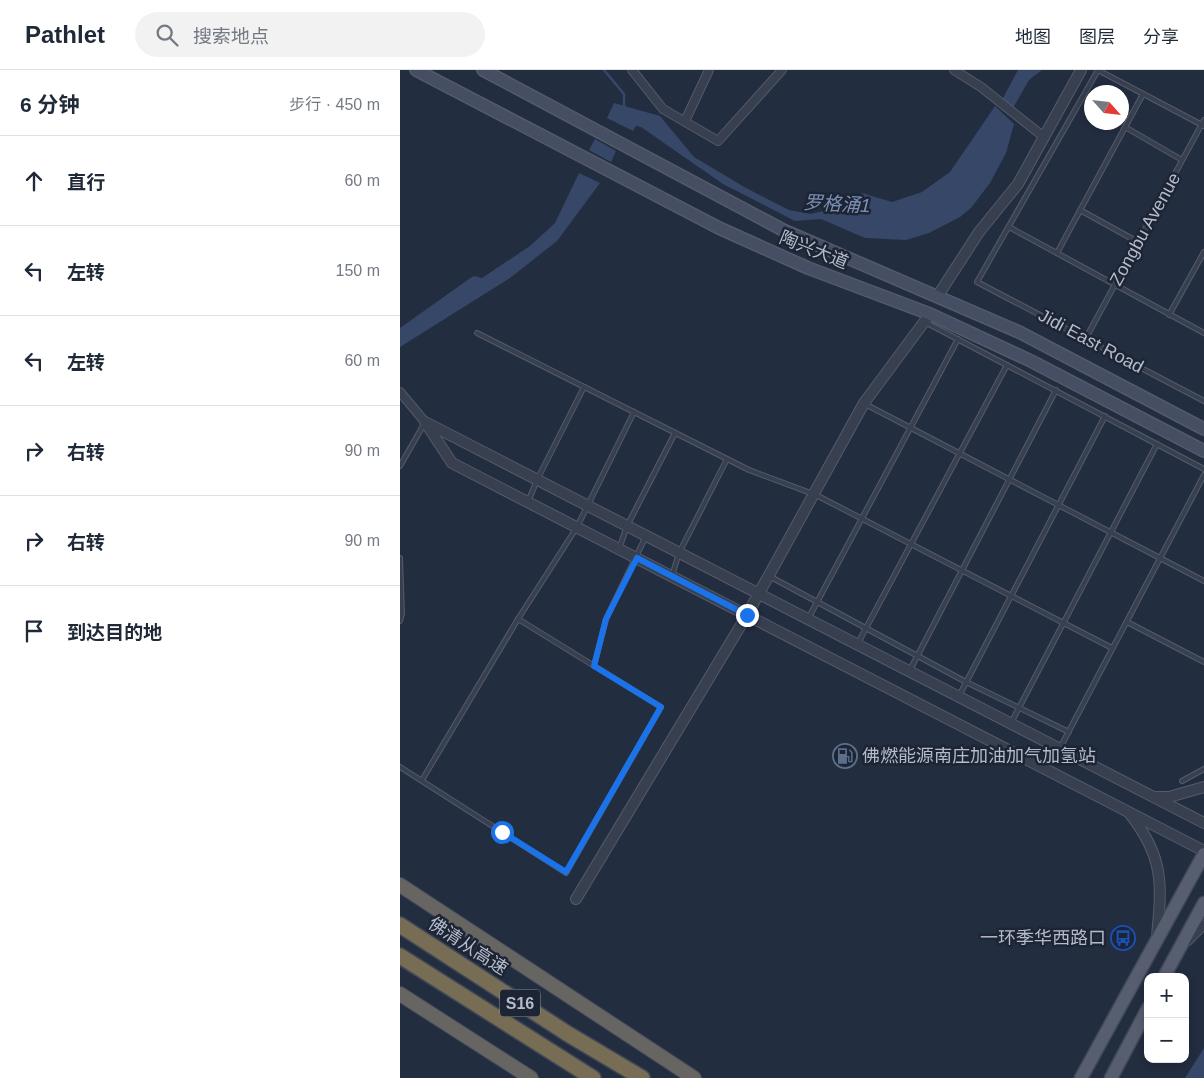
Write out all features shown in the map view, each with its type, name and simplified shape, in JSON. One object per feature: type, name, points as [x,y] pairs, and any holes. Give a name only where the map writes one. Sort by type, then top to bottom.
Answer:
[{"type":"highway","points":[[400,885],[694,1078]]},
{"type":"highway","name":"佛清从高速","points":[[400,924],[568,1034],[642,1078]]},
{"type":"highway","name":"S16","points":[[400,956],[593,1078]]},
{"type":"highway","points":[[400,994],[531,1078]]},
{"type":"main road","name":"陶兴大道","points":[[416,70],[719,228],[808,268],[1031,361],[1204,451]]},
{"type":"main road","name":"陶兴大道","points":[[483,70],[783,230],[1019,332],[1204,429]]},
{"type":"main road","points":[[1081,1078],[1157,942],[1204,852]]},
{"type":"main road","points":[[1166,973],[1204,903]]},
{"type":"main road","points":[[1111,1078],[1144,1016]]},
{"type":"street","points":[[632,70],[663,109],[718,141],[782,70]]},
{"type":"street","points":[[685,121],[709,70]]},
{"type":"street","points":[[954,70],[981,87],[1044,137]]},
{"type":"street","points":[[937,297],[979,232],[1018,184],[1081,70]]},
{"type":"street","points":[[576,899],[747,615],[816,495],[864,403],[927,318]]},
{"type":"street","points":[[400,392],[425,422],[452,463],[1204,852]]},
{"type":"street","points":[[425,422],[1204,823]]},
{"type":"street","points":[[1154,797],[1170,797],[1204,787]]},
{"type":"street","points":[[1128,811],[1146,834],[1160,868],[1157,942]]},
{"type":"street","points":[[1177,952],[1204,925]]},
{"type":"lane","points":[[1203,124],[1098,70],[1009,227],[1204,334]]},
{"type":"lane","points":[[1129,120],[1143,94]]},
{"type":"lane","name":"Zongbu Avenue","points":[[1086,338],[1203,124]]},
{"type":"lane","points":[[1129,129],[1182,160]]},
{"type":"lane","points":[[1057,253],[1123,130]]},
{"type":"lane","points":[[1080,210],[1138,242]]},
{"type":"lane","name":"Jidi East Road","points":[[1009,227],[976,282],[1204,401]]},
{"type":"lane","points":[[1169,315],[1204,252]]},
{"type":"lane","points":[[927,318],[958,339],[1204,469]]},
{"type":"lane","points":[[476,333],[749,470],[816,495],[1112,648]]},
{"type":"lane","points":[[808,618],[958,339]]},
{"type":"lane","points":[[857,644],[1007,365]]},
{"type":"lane","points":[[528,502],[537,480],[584,387]]},
{"type":"lane","points":[[910,671],[1056,390]]},
{"type":"lane","points":[[864,403],[1204,581]]},
{"type":"lane","points":[[422,780],[518,620],[577,527],[586,505],[634,412]]},
{"type":"lane","points":[[959,696],[1105,416]]},
{"type":"lane","points":[[400,466],[425,422]]},
{"type":"lane","points":[[619,549],[627,526],[675,432]]},
{"type":"lane","points":[[1011,723],[1157,444]]},
{"type":"lane","points":[[672,576],[679,553],[727,459]]},
{"type":"lane","points":[[1060,748],[1204,475]]},
{"type":"lane","points":[[594,666],[606,619],[646,536]]},
{"type":"lane","points":[[400,558],[402,614],[400,621]]},
{"type":"lane","points":[[769,576],[966,682],[1069,732]]},
{"type":"lane","points":[[400,767],[566,872],[661,707],[518,620]]},
{"type":"lane","points":[[1127,622],[1204,662]]},
{"type":"lane","points":[[1182,781],[1204,769]]},
{"type":"water","points":[[1018,70],[1042,70],[1029,80],[1013,108],[1002,100]]},
{"type":"water","points":[[614,103],[660,116],[694,157],[746,188],[789,210],[811,214],[835,208],[862,193],[892,202],[922,192],[950,172],[995,106],[1014,124],[1006,153],[990,183],[971,208],[960,217],[929,233],[906,240],[865,238],[821,219],[795,221],[723,184],[641,127],[636,126],[633,131],[607,118]]},
{"type":"water","points":[[595,139],[616,151],[611,162],[589,150]]},
{"type":"water","points":[[579,173],[600,183],[557,241],[510,278],[400,347],[400,328],[469,279],[474,276],[482,278],[530,246],[555,223]]},
{"type":"water","points":[[1204,1048],[1204,1078],[1185,1078]]},
{"type":"waterway","points":[[604,70],[624,94],[624,109]]},
{"type":"place","name":"佛燃能源南庄加油加气加氢站","points":[[845,756]]},
{"type":"place","name":"一环季华西路口","points":[[1123,938]]},
{"type":"route","points":[[502,832],[566,872],[661,707],[594,666],[606,619],[637,558],[747,615]]},
{"type":"water label","name":"罗格涌1","points":[[837,204]]}]
